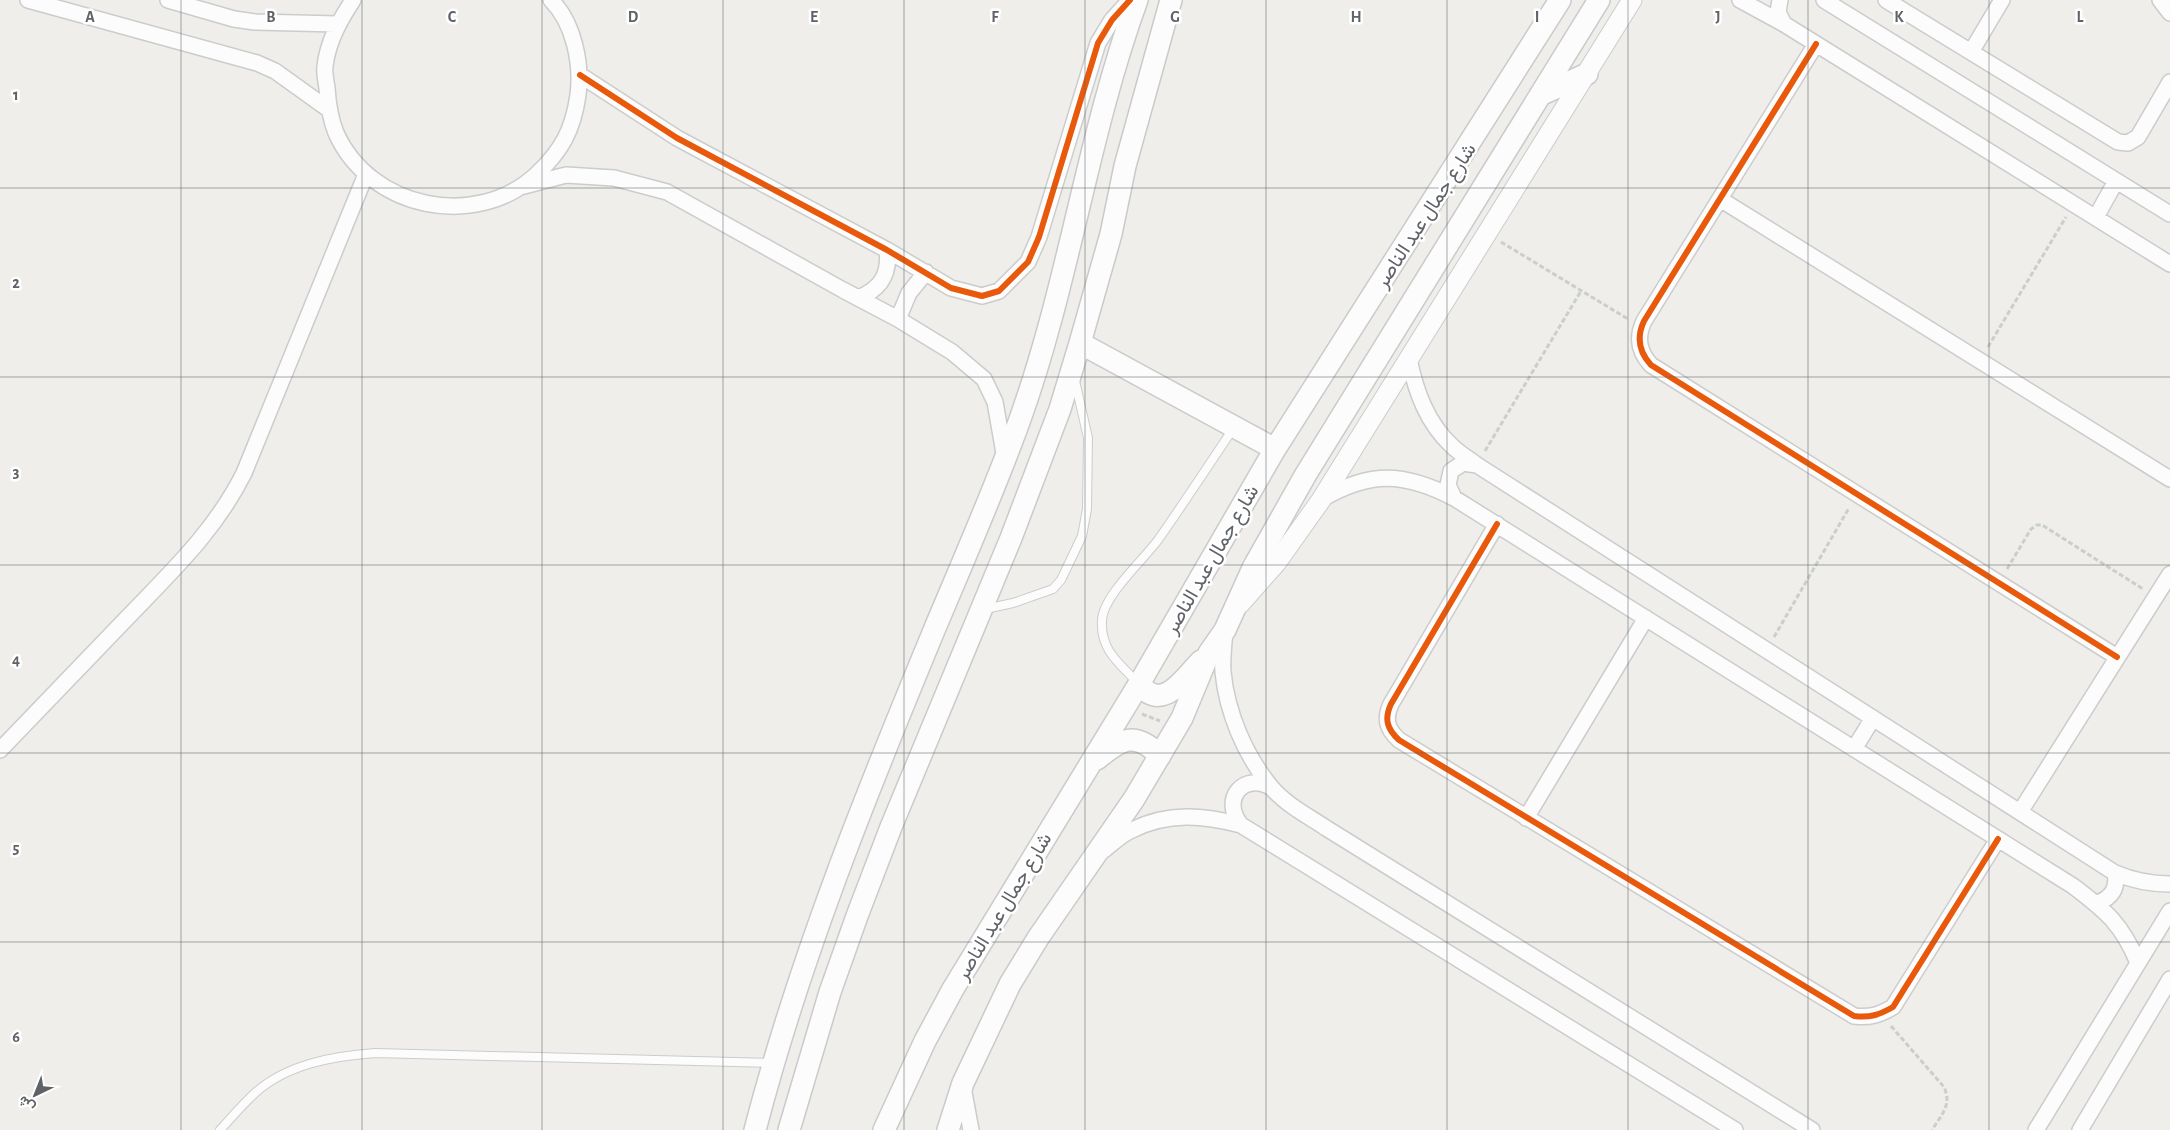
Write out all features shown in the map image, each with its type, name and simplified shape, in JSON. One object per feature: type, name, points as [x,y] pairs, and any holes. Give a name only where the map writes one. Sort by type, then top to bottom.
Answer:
[{"type":"main road","points":[[755,1130],[772,1063],[824,908],[1005,459],[1044,347],[1075,230],[1107,93],[1137,0]]},
{"type":"main road","points":[[789,1130],[830,992],[891,827],[1036,473],[1072,370],[1111,234],[1137,121],[1171,0]]},
{"type":"main road","name":"شارع جمال عبد الناصر","points":[[884,1130],[925,1041],[953,989],[1139,684],[1275,450],[1560,0]]},
{"type":"main road","name":"شارع جمال عبد الناصر","points":[[948,1130],[962,1083],[1010,984],[1038,938],[1134,799],[1160,756],[1176,727],[1209,653],[1227,623],[1252,568],[1306,474],[1599,0]]},
{"type":"main road","points":[[1540,94],[1586,74]]},
{"type":"main road","points":[[1080,344],[1275,450]]},
{"type":"main road","points":[[1139,684],[1152,696],[1162,696],[1171,692],[1209,653]]},
{"type":"main road","points":[[1087,768],[1122,741],[1133,739],[1144,742],[1160,756]]},
{"type":"main road","points":[[798,982],[830,992]]},
{"type":"street","points":[[28,0],[257,63],[283,76],[328,109]]},
{"type":"street","points":[[168,0],[234,19],[255,22],[337,24]]},
{"type":"street","points":[[353,0],[337,24],[325,66],[328,109],[336,133],[349,155],[366,174],[388,190],[421,204],[457,208],[492,202],[524,186],[566,175],[614,178],[667,192],[898,319],[952,352],[984,379],[995,402],[1005,459]]},
{"type":"street","points":[[524,186],[555,156],[574,118],[580,75],[573,38],[556,4],[551,0]]},
{"type":"street","points":[[580,75],[677,138],[887,250],[951,288],[982,296],[1000,291],[1028,262],[1039,237],[1098,43],[1112,20],[1130,0]]},
{"type":"street","points":[[1632,0],[1320,500],[1277,562],[1227,623],[1223,672],[1228,702],[1238,732],[1272,788],[1298,810],[1812,1130]]},
{"type":"street","points":[[1740,0],[1784,24],[2170,264]]},
{"type":"street","points":[[1780,0],[1778,12],[1784,24]]},
{"type":"street","points":[[1824,0],[2170,214]]},
{"type":"street","points":[[1886,0],[2113,139],[2123,143],[2128,143],[2138,137],[2170,82]]},
{"type":"street","points":[[1971,52],[2002,0]]},
{"type":"street","points":[[2160,0],[2170,13]]},
{"type":"street","points":[[1816,44],[1642,327],[1639,337],[1640,348],[1644,357],[1651,365],[2117,657]]},
{"type":"street","points":[[0,750],[176,567],[215,523],[231,499],[244,473],[366,174]]},
{"type":"street","points":[[2096,217],[2116,181]]},
{"type":"street","points":[[1720,199],[2170,479]]},
{"type":"street","points":[[858,298],[870,293],[886,275],[888,263],[887,250]]},
{"type":"street","points":[[898,319],[908,293],[926,272]]},
{"type":"street","points":[[1409,359],[1414,384],[1423,407],[1436,428],[1452,446],[1477,465],[2115,873],[2132,880],[2151,884],[2170,884]]},
{"type":"street","points":[[1454,498],[1448,485],[1451,471],[1463,463],[1477,465]]},
{"type":"street","points":[[1320,500],[1340,488],[1355,483],[1385,478],[1408,479],[1430,485],[1454,498],[2073,886],[2110,915],[2122,930],[2138,963]]},
{"type":"street","points":[[1496,524],[1391,704],[1387,713],[1387,724],[1391,733],[1399,740],[1854,1016],[1868,1018],[1881,1014],[1893,1007],[1998,839]]},
{"type":"street","points":[[2020,812],[2170,574]]},
{"type":"street","points":[[1526,818],[1646,618]]},
{"type":"street","points":[[1854,749],[1873,718]]},
{"type":"street","points":[[1240,825],[1232,810],[1235,794],[1241,788],[1256,782],[1272,788]]},
{"type":"street","points":[[1093,858],[1130,830],[1157,820],[1184,816],[1213,817],[1240,825],[1735,1130]]},
{"type":"street","points":[[2097,903],[2109,898],[2113,892],[2116,886],[2115,873]]},
{"type":"street","points":[[2036,1130],[2170,911]]},
{"type":"street","points":[[2087,1127],[2170,979]]},
{"type":"street","points":[[962,1083],[971,1130]]},
{"type":"lane","points":[[981,610],[1013,603],[1053,589],[1061,580],[1082,536],[1087,510],[1088,438],[1072,370]]},
{"type":"lane","points":[[1139,684],[1111,656],[1102,638],[1102,617],[1113,594],[1157,541],[1234,427]]},
{"type":"lane","points":[[220,1130],[256,1092],[283,1075],[312,1063],[343,1055],[375,1052],[772,1063]]},
{"type":"path","points":[[1980,360],[2074,204]]},
{"type":"path","points":[[1487,234],[1642,327]]},
{"type":"path","points":[[1477,465],[1582,291]]},
{"type":"path","points":[[1766,650],[1858,494]]},
{"type":"path","points":[[1999,583],[2031,529],[2037,525],[2042,525],[2155,598]]},
{"type":"path","points":[[1124,708],[1176,727]]},
{"type":"path","points":[[1881,1014],[1944,1087],[1949,1097],[1947,1106],[1932,1130]]},
{"type":"cycle path","points":[[580,75],[677,138],[887,250],[951,288],[982,296],[999,291],[1028,262],[1039,237],[1098,43],[1112,20],[1130,0]]},
{"type":"cycle path","points":[[1816,44],[1644,321],[1640,333],[1641,350],[1651,365],[2117,657]]},
{"type":"cycle path","points":[[1497,524],[1391,704],[1387,719],[1388,724],[1399,740],[1854,1016],[1865,1017],[1874,1015],[1893,1007],[1998,839]]}]
